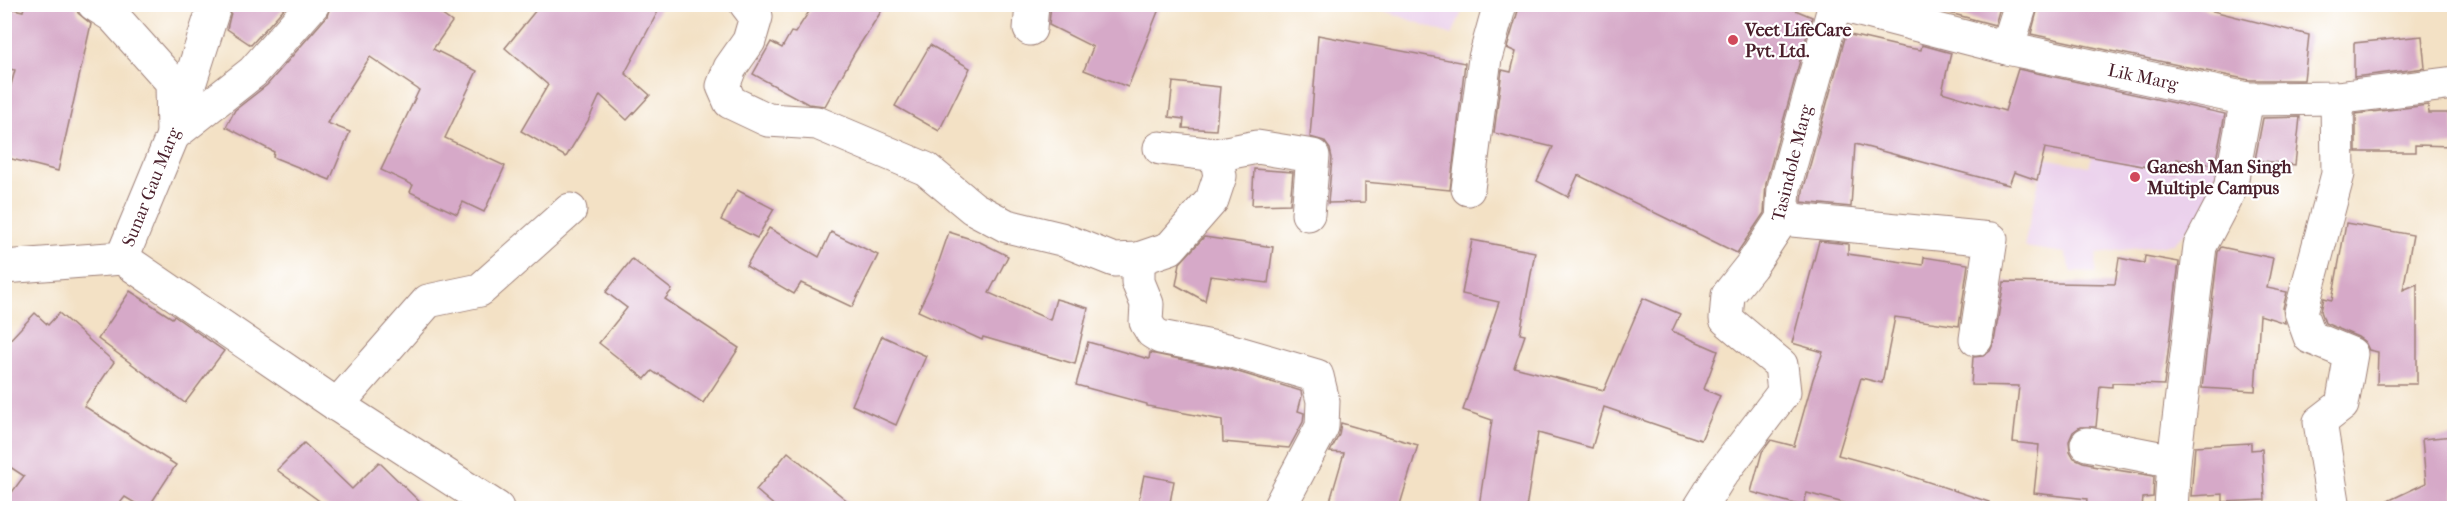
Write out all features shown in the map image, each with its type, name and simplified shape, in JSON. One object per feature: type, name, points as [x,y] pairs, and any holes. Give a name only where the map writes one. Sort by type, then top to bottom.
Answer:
[{"type":"street","points":[[94,4],[113,16],[172,82],[173,135]]},
{"type":"street","name":"Sunar Gau Marg","points":[[4,267],[122,258],[173,135],[215,4]]},
{"type":"street","points":[[173,135],[253,72],[313,4]]},
{"type":"street","points":[[746,4],[756,17],[749,41],[730,68],[723,86],[730,102],[768,120],[817,123],[926,169],[973,208],[1007,226],[1060,239],[1114,260],[1138,259],[1170,248],[1212,200],[1220,176],[1216,156]]},
{"type":"street","points":[[1468,189],[1485,58],[1500,4]]},
{"type":"street","name":"Lik Marg","points":[[1836,4],[2007,48],[2247,99],[2337,98],[2454,83]]},
{"type":"street","name":"Tasindole Marg","points":[[1700,508],[1720,476],[1784,392],[1780,365],[1726,319],[1728,295],[1751,266],[1782,219],[1784,188],[1836,4]]},
{"type":"street","points":[[2007,48],[2021,4]]},
{"type":"street","points":[[2334,508],[2320,422],[2342,405],[2351,354],[2310,337],[2301,312],[2338,174],[2337,98]]},
{"type":"street","points":[[2171,508],[2174,461],[2200,246],[2230,189],[2247,99]]},
{"type":"street","points":[[1160,148],[1216,156],[1257,147],[1313,156],[1308,214]]},
{"type":"street","points":[[337,405],[428,301],[480,290],[570,210]]},
{"type":"street","points":[[1782,219],[1991,239],[1976,339]]},
{"type":"street","points":[[122,258],[337,405],[496,508]]},
{"type":"street","points":[[1138,259],[1138,282],[1147,304],[1146,322],[1152,332],[1160,337],[1232,351],[1317,376],[1323,401],[1322,428],[1279,508]]},
{"type":"street","points":[[2087,444],[2174,461]]},
{"type":"shaded area","points":[[1369,5],[1465,5],[1452,35]]},
{"type":"shaded area","name":"Ganesh Man Singh Multiple Campus","points":[[2114,89],[2241,114],[2228,188],[2174,244],[2097,253],[2095,273],[2072,272],[2065,253],[2024,247],[2044,158],[2089,166]]},
{"type":"building","points":[[25,4],[75,4],[78,13],[91,24],[58,171],[4,157],[4,111],[15,70],[4,68],[4,7],[23,11]]},
{"type":"building","points":[[233,4],[288,4],[251,45],[227,29]]},
{"type":"building","points":[[331,4],[427,4],[452,22],[433,49],[477,71],[445,138],[505,166],[484,212],[463,202],[457,214],[410,192],[413,185],[381,170],[419,90],[370,57],[327,123],[350,132],[330,180],[273,157],[274,152],[226,127],[235,110],[267,85],[327,16]]},
{"type":"building","points":[[541,4],[662,4],[625,73],[650,95],[627,120],[600,95],[588,121],[566,157],[521,131],[548,85],[505,48]]},
{"type":"building","points":[[814,4],[886,4],[855,52],[825,106],[808,104],[753,74],[771,42],[782,48],[791,32],[795,33]]},
{"type":"building","points":[[1051,4],[1161,4],[1128,87],[1084,70],[1093,47],[1049,25]]},
{"type":"building","points":[[1520,4],[1781,4],[1812,17],[1766,183],[1764,213],[1737,253],[1578,175],[1568,197],[1537,181],[1553,147],[1494,133],[1502,70],[1511,72],[1516,52],[1507,48]]},
{"type":"building","points":[[1916,4],[2001,4],[1995,25]]},
{"type":"building","points":[[2039,4],[2185,4],[2309,35],[2304,80],[2249,80],[2031,34]]},
{"type":"building","points":[[1846,34],[1902,47],[1921,50],[1922,45],[1951,53],[1942,92],[2005,111],[2018,69],[2225,114],[2215,165],[2177,159],[2175,172],[2045,148],[2037,180],[2014,172],[2009,185],[1855,144],[1851,207],[1802,202],[1803,191]]},
{"type":"building","points":[[1318,35],[1465,63],[1450,190],[1365,182],[1365,202],[1328,203],[1332,158],[1330,149],[1324,141],[1310,137]]},
{"type":"building","points":[[2422,36],[2425,68],[2354,77],[2354,43]]},
{"type":"building","points":[[930,45],[970,68],[939,131],[895,106]]},
{"type":"building","points":[[1173,82],[1220,87],[1216,130],[1183,128],[1184,119],[1169,117]]},
{"type":"building","points":[[2428,105],[2429,113],[2454,113],[2454,146],[2415,145],[2415,152],[2356,152],[2356,114]]},
{"type":"building","points":[[2300,117],[2295,165],[2255,160],[2263,118]]},
{"type":"building","points":[[1254,169],[1293,172],[1290,204],[1252,205]]},
{"type":"building","points":[[737,190],[774,209],[757,238],[721,220]]},
{"type":"building","points":[[2346,223],[2413,235],[2403,290],[2417,284],[2417,384],[2377,384],[2378,352],[2369,350],[2365,342],[2358,337],[2325,323],[2321,311],[2324,298],[2332,300]]},
{"type":"building","points":[[769,228],[819,257],[831,232],[878,255],[852,307],[801,283],[794,294],[746,266]]},
{"type":"building","points":[[949,232],[980,242],[1008,256],[989,293],[1050,320],[1056,299],[1088,308],[1075,364],[983,337],[982,340],[918,311],[932,282]]},
{"type":"building","points":[[1204,237],[1273,247],[1268,283],[1210,276],[1205,301],[1176,285],[1180,263]]},
{"type":"building","points":[[1472,240],[1535,252],[1520,334],[1525,335],[1514,367],[1604,390],[1643,298],[1680,314],[1672,331],[1718,351],[1704,389],[1720,396],[1701,440],[1604,407],[1592,448],[1538,433],[1526,508],[1479,506],[1492,420],[1463,410],[1499,302],[1462,294]]},
{"type":"building","points":[[1819,241],[1848,244],[1848,254],[1923,265],[1924,257],[1968,264],[1959,326],[1895,317],[1882,383],[1861,378],[1838,455],[1904,473],[1989,502],[1988,508],[1862,508],[1807,493],[1803,506],[1751,492],[1762,452],[1771,440],[1794,446],[1823,352],[1792,343]]},
{"type":"building","points":[[2221,247],[2273,258],[2267,288],[2287,292],[2283,308],[2285,323],[2260,315],[2255,391],[2202,388],[2218,252]]},
{"type":"building","points":[[2145,256],[2179,262],[2164,385],[2112,383],[2112,387],[2100,386],[2096,427],[2080,427],[2073,432],[2069,441],[2070,451],[2074,458],[2092,464],[2092,466],[2154,476],[2153,497],[2143,498],[2142,508],[2086,508],[2087,499],[2034,493],[2039,445],[2013,442],[2019,386],[1971,385],[1973,357],[1983,356],[1990,351],[1994,342],[2004,282],[2115,284],[2119,258],[2144,263]]},
{"type":"building","points":[[632,259],[672,290],[665,299],[739,348],[703,403],[652,371],[645,379],[599,343],[627,308],[606,292]]},
{"type":"building","points":[[130,291],[172,318],[174,316],[224,351],[185,403],[98,339]]},
{"type":"building","points":[[35,313],[48,325],[59,313],[114,362],[84,406],[176,465],[148,508],[143,508],[125,497],[116,508],[4,508],[4,503],[24,476],[4,463],[4,346]]},
{"type":"building","points":[[882,336],[926,356],[896,425],[852,405]]},
{"type":"building","points":[[1088,342],[1149,359],[1150,353],[1228,369],[1301,391],[1298,411],[1304,413],[1303,422],[1289,448],[1223,442],[1222,420],[1147,406],[1147,404],[1076,385]]},
{"type":"building","points":[[1341,423],[1418,445],[1399,508],[1328,508],[1344,453],[1330,452],[1339,435]]},
{"type":"building","points":[[2454,436],[2454,508],[2373,508],[2426,483],[2422,439]]},
{"type":"building","points":[[304,443],[352,489],[379,462],[426,508],[329,508],[277,470]]},
{"type":"building","points":[[2251,443],[2251,450],[2262,449],[2265,500],[2223,502],[2223,494],[2191,496],[2195,446]]},
{"type":"building","points":[[788,452],[856,508],[777,508],[756,490]]},
{"type":"building","points":[[1144,475],[1174,481],[1169,508],[1137,508]]},
{"type":"place","name":"Veet LifeCare Pvt. Ltd.","points":[[1733,40]]},
{"type":"place","name":"Ganesh Man Singh Multiple Campus","points":[[2135,177]]}]
